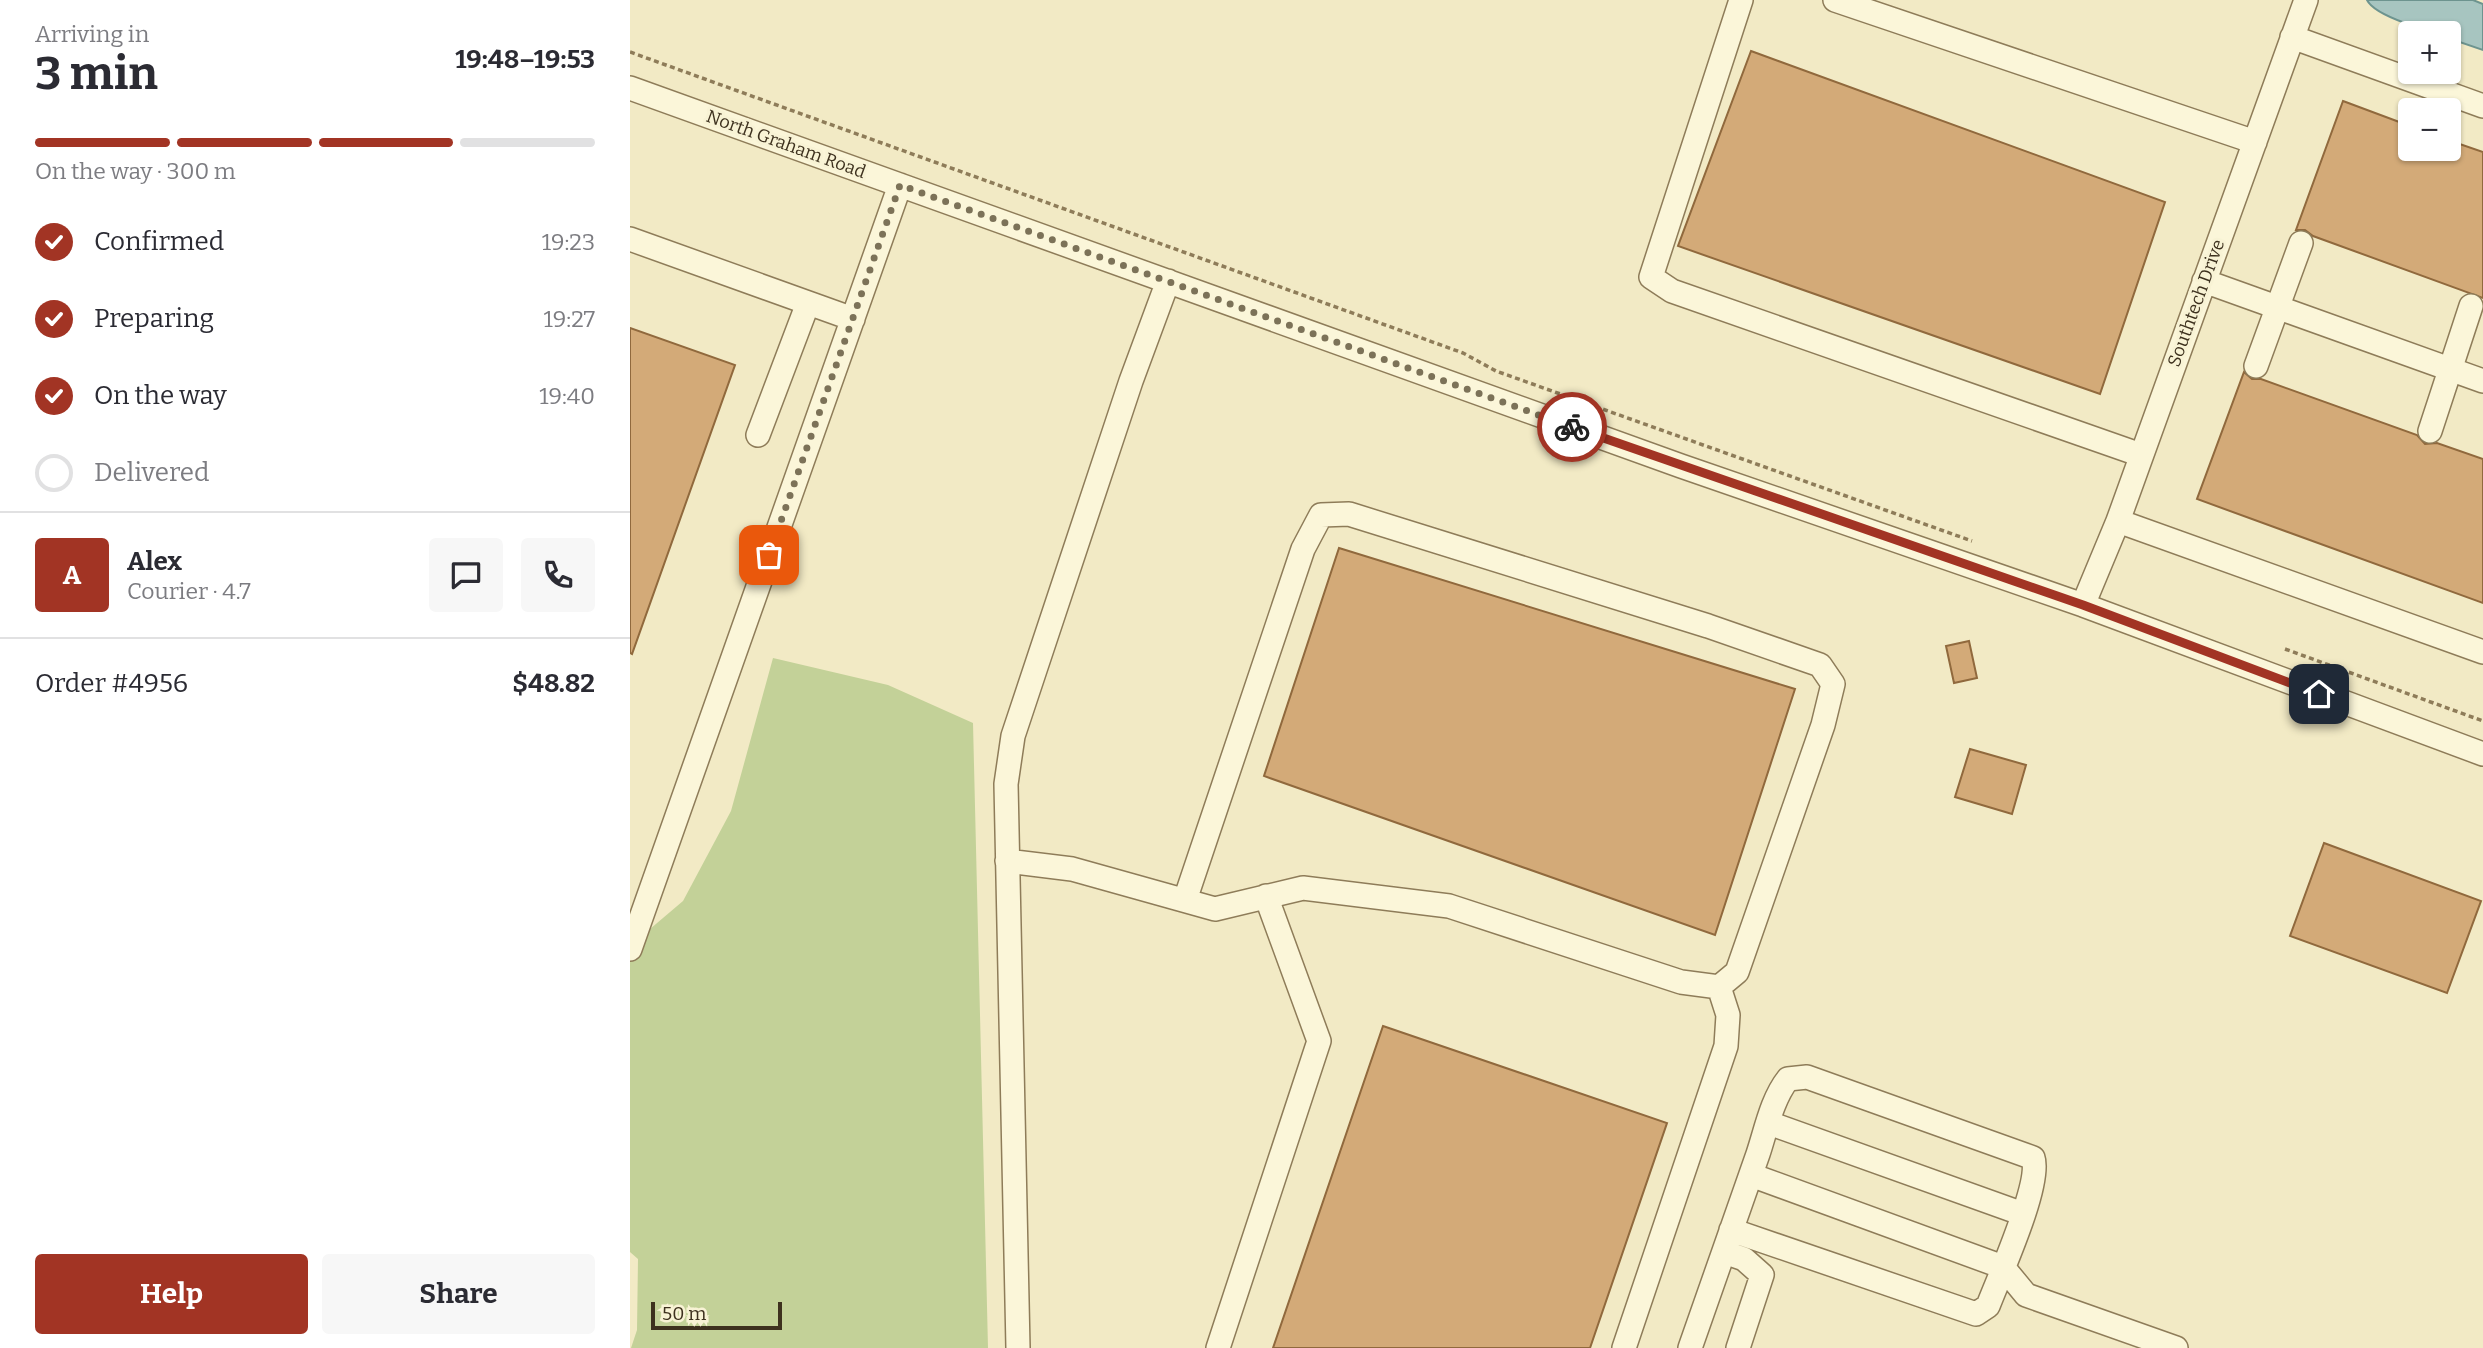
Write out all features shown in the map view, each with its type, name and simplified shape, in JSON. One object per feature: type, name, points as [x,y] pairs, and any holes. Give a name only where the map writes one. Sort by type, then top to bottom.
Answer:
[{"type":"street","points":[[1741,0],[1651,277],[1672,291],[2141,455]]},
{"type":"street","points":[[1835,0],[2255,142]]},
{"type":"street","name":"Southtech Drive","points":[[2083,605],[2118,521],[2306,0]]},
{"type":"street","points":[[2292,37],[2483,106]]},
{"type":"street","name":"North Graham Road","points":[[630,88],[1681,466],[2083,605],[2483,754]]},
{"type":"street","points":[[630,949],[900,185]]},
{"type":"street","points":[[630,239],[852,319]]},
{"type":"street","points":[[2256,366],[2301,243]]},
{"type":"street","points":[[1018,1348],[1006,784],[1013,736],[1131,381],[1168,281]]},
{"type":"street","points":[[2204,281],[2483,381]]},
{"type":"street","points":[[758,435],[808,303]]},
{"type":"street","points":[[2430,431],[2471,306]]},
{"type":"street","points":[[1007,861],[1072,869],[1215,909],[1303,888],[1449,906],[1681,982],[1719,987],[1737,971],[1823,725],[1833,684],[1820,665],[1708,626],[1349,514],[1321,515],[1303,549],[1185,900]]},
{"type":"street","points":[[2118,521],[2483,652]]},
{"type":"street","points":[[1218,1348],[1319,1041],[1266,897]]},
{"type":"street","points":[[1624,1348],[1726,1046],[1728,1015],[1719,987]]},
{"type":"street","points":[[1690,1348],[1727,1241],[1751,1175],[1781,1088],[1788,1079],[1807,1077],[2033,1158],[2036,1167],[2023,1214],[1988,1306],[1976,1314],[1727,1241]]},
{"type":"street","points":[[1769,1123],[2023,1214]]},
{"type":"street","points":[[1751,1175],[2003,1267],[2026,1295],[2176,1348]]},
{"type":"street","points":[[1727,1241],[1762,1275],[1738,1348]]},
{"type":"path","points":[[630,52],[1462,353],[1496,371],[1972,541]]},
{"type":"path","points":[[2285,649],[2483,721]]},
{"type":"green space","points":[[773,658],[888,685],[973,723],[988,1348],[631,1348],[637,1330],[638,1259],[630,1252],[630,946],[683,901],[731,811]]},
{"type":"water","points":[[2367,0],[2473,0],[2483,4],[2483,50],[2461,42],[2461,21],[2401,21],[2372,6]]},
{"type":"building","points":[[1751,51],[2165,202],[2100,394],[1678,246]]},
{"type":"building","points":[[2343,101],[2398,122],[2398,161],[2461,161],[2461,144],[2483,152],[2483,298],[2313,236],[2305,230],[2296,230]]},
{"type":"building","points":[[630,328],[735,365],[632,654],[630,653]]},
{"type":"building","points":[[2244,372],[2252,379],[2261,379],[2417,435],[2425,444],[2437,443],[2483,459],[2483,603],[2197,499]]},
{"type":"building","points":[[1339,548],[1795,689],[1715,935],[1264,776]]},
{"type":"building","points":[[1969,641],[1977,678],[1954,683],[1946,646]]},
{"type":"building","points":[[1970,749],[2026,765],[2012,814],[1955,797]]},
{"type":"building","points":[[2324,843],[2481,901],[2447,993],[2290,936]]},
{"type":"building","points":[[1383,1026],[1667,1123],[1590,1348],[1273,1348]]},
{"type":"way so far","points":[[769,555],[900,185],[1572,427]]},
{"type":"route","points":[[1572,427],[2083,605],[2319,694]]}]
